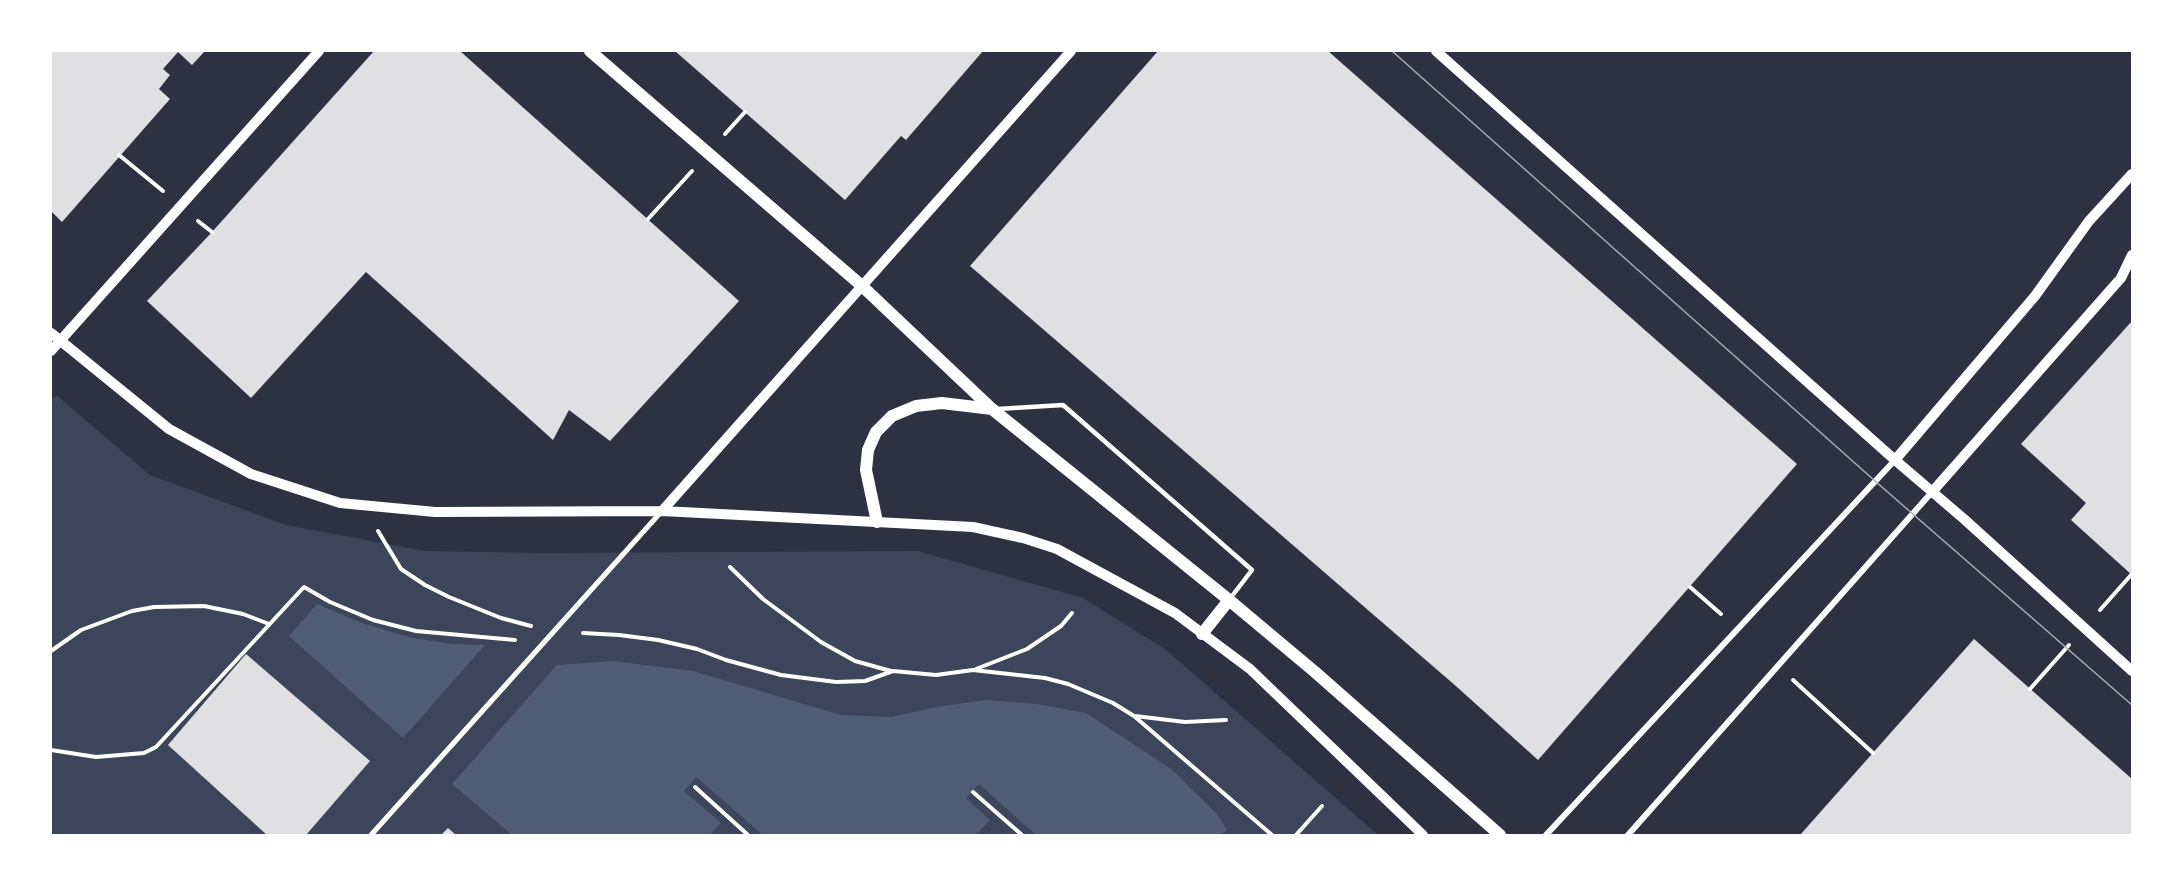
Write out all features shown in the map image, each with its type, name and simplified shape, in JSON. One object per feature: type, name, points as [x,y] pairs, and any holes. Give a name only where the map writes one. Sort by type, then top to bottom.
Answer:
[{"type":"main road","points":[[590,51],[862,286],[992,409],[1230,600],[1500,835]]},
{"type":"main road","points":[[877,522],[866,470],[868,450],[876,432],[892,416],[916,406],[942,403],[992,409]]},
{"type":"main road","points":[[1202,634],[1230,600]]},
{"type":"street","points":[[51,351],[55,337],[319,51]]},
{"type":"street","points":[[371,835],[1071,51]]},
{"type":"street","points":[[1437,51],[2132,671]]},
{"type":"street","points":[[1546,835],[1895,460],[2035,296],[2089,221],[2132,174]]},
{"type":"street","points":[[1628,835],[2121,278],[2132,255]]},
{"type":"street","points":[[55,337],[169,429],[251,474],[340,503],[435,513],[662,511],[973,527],[1023,538],[1057,549],[1175,613],[1250,669],[1423,835]]},
{"type":"lane","points":[[992,409],[1063,405],[1252,570],[1230,600]]},
{"type":"path","points":[[361,505],[401,569],[449,597],[501,618],[554,631],[658,640],[697,649],[726,660],[782,675],[836,682],[865,681],[893,671]]},
{"type":"path","points":[[730,567],[763,599],[821,642],[855,661],[893,671],[936,675],[973,670],[1027,649],[1061,626],[1072,613]]},
{"type":"path","points":[[51,750],[96,757],[144,753],[156,747],[304,587],[330,602],[373,620],[416,631],[545,641]]},
{"type":"path","points":[[51,651],[81,630],[132,611],[154,607],[204,606],[243,614],[269,624]]},
{"type":"path","points":[[973,670],[1045,678],[1068,684],[1105,699],[1134,716],[1272,835]]},
{"type":"path","points":[[1134,716],[1185,722],[1226,720]]},
{"type":"path","points":[[694,787],[748,835]]},
{"type":"path","points":[[973,792],[1022,835]]},
{"type":"path","points":[[1296,835],[1322,806]]},
{"type":"shaded area","points":[[56,395],[150,475],[286,525],[425,551],[542,553],[918,551],[1083,598],[1165,649],[1378,835],[51,835],[51,400]]},
{"type":"shaded area","points":[[317,604],[362,623],[412,638],[452,644],[485,645],[403,738],[289,636]]},
{"type":"shaded area","points":[[613,661],[693,671],[841,715],[891,717],[936,707],[986,700],[1037,704],[1086,713],[1171,769],[1217,814],[1227,830],[1220,835],[1036,835],[979,784],[966,798],[990,820],[975,835],[763,835],[696,777],[684,791],[721,823],[710,835],[512,835],[452,784],[557,665]]},
{"type":"building","points":[[51,51],[205,51],[192,65],[178,52],[163,69],[170,75],[159,89],[170,99],[62,222],[51,211]]},
{"type":"building","points":[[374,51],[460,51],[739,301],[610,441],[569,410],[553,440],[366,272],[251,398],[147,301]]},
{"type":"building","points":[[675,51],[983,51],[906,140],[901,136],[845,200]]},
{"type":"building","points":[[1158,51],[1328,51],[1797,464],[1538,760],[1457,687],[970,266]]},
{"type":"building","points":[[2132,321],[2132,575],[2071,520],[2086,503],[2021,444]]},
{"type":"building","points":[[1974,639],[2132,779],[2132,835],[1800,835]]},
{"type":"building","points":[[246,654],[370,761],[306,835],[267,835],[168,745]]},
{"type":"building","points":[[448,828],[456,835],[441,835]]},
{"type":"tram line","points":[[1392,51],[1875,481],[2132,705]]}]
